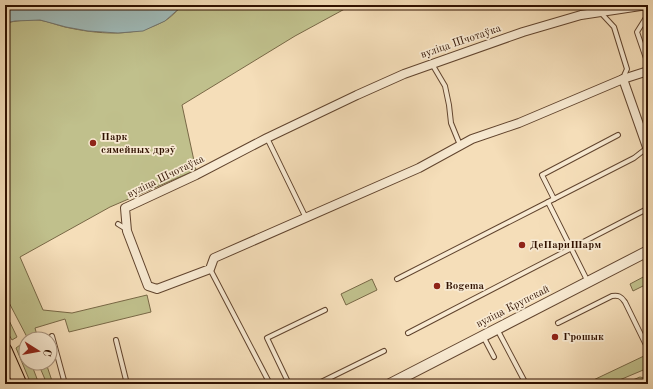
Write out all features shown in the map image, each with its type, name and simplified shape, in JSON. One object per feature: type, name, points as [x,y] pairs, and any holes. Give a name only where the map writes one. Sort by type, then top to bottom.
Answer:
[{"type":"main road","points":[[5,350],[20,384]]},
{"type":"street","name":"вуліца Шчотаўка","points":[[210,269],[157,289],[148,286],[127,231],[125,208],[196,175],[267,138],[404,74],[523,32],[581,15],[646,5]]},
{"type":"street","points":[[210,269],[214,258],[419,168],[472,139],[519,123],[623,79],[648,71]]},
{"type":"street","points":[[623,79],[648,150]]},
{"type":"street","name":"вуліца Крупскай","points":[[390,384],[648,251]]},
{"type":"lane","points":[[646,5],[647,16],[637,32],[648,64]]},
{"type":"lane","points":[[601,12],[614,27],[627,69],[623,79]]},
{"type":"lane","points":[[431,64],[445,86],[451,123],[460,146]]},
{"type":"lane","points":[[554,199],[542,175],[618,135]]},
{"type":"lane","points":[[267,138],[306,218]]},
{"type":"lane","points":[[396,279],[634,158],[643,151],[648,150]]},
{"type":"lane","points":[[548,202],[588,282]]},
{"type":"lane","points":[[408,333],[647,209]]},
{"type":"lane","points":[[118,224],[125,227],[127,231]]},
{"type":"lane","points":[[210,269],[270,384]]},
{"type":"lane","points":[[558,323],[612,296],[618,295],[625,302],[648,349]]},
{"type":"lane","points":[[289,384],[268,338],[325,310]]},
{"type":"lane","points":[[497,329],[526,384]]},
{"type":"lane","points":[[483,336],[494,357]]},
{"type":"lane","points":[[116,340],[127,384]]},
{"type":"lane","points":[[317,384],[384,351]]},
{"type":"lane","points":[[58,358],[65,384]]},
{"type":"green space","points":[[183,5],[352,5],[295,36],[182,105],[196,170],[110,207],[20,257],[43,310],[72,313],[147,295],[151,312],[69,332],[65,319],[35,328],[36,331],[24,331],[5,295],[5,23],[39,20],[65,27],[103,33],[116,33],[141,30],[167,20]]},
{"type":"green space","points":[[647,275],[648,286],[647,287],[645,285],[633,291],[630,284]]},
{"type":"green space","points":[[372,279],[377,290],[346,305],[341,294]]},
{"type":"green space","points":[[5,312],[17,337],[12,340],[5,328]]},
{"type":"green space","points":[[644,356],[648,359],[648,368],[610,384],[585,384]]},
{"type":"green space","points":[[5,365],[12,384],[5,384]]},
{"type":"green space","points":[[26,371],[34,371],[39,384],[31,384]]},
{"type":"green space","points":[[41,371],[49,371],[53,384],[47,384]]},
{"type":"green space","points":[[640,377],[648,379],[648,384],[623,384]]},
{"type":"water","points":[[5,5],[183,5],[165,21],[143,31],[118,33],[88,31],[40,20],[5,23]]},
{"type":"place","name":"Парк сямейных дрэў","points":[[93,143]]},
{"type":"place","name":"ДеПариШарм","points":[[522,245]]},
{"type":"place","name":"Bogema","points":[[437,286]]},
{"type":"place","name":"Грошык","points":[[555,337]]}]
